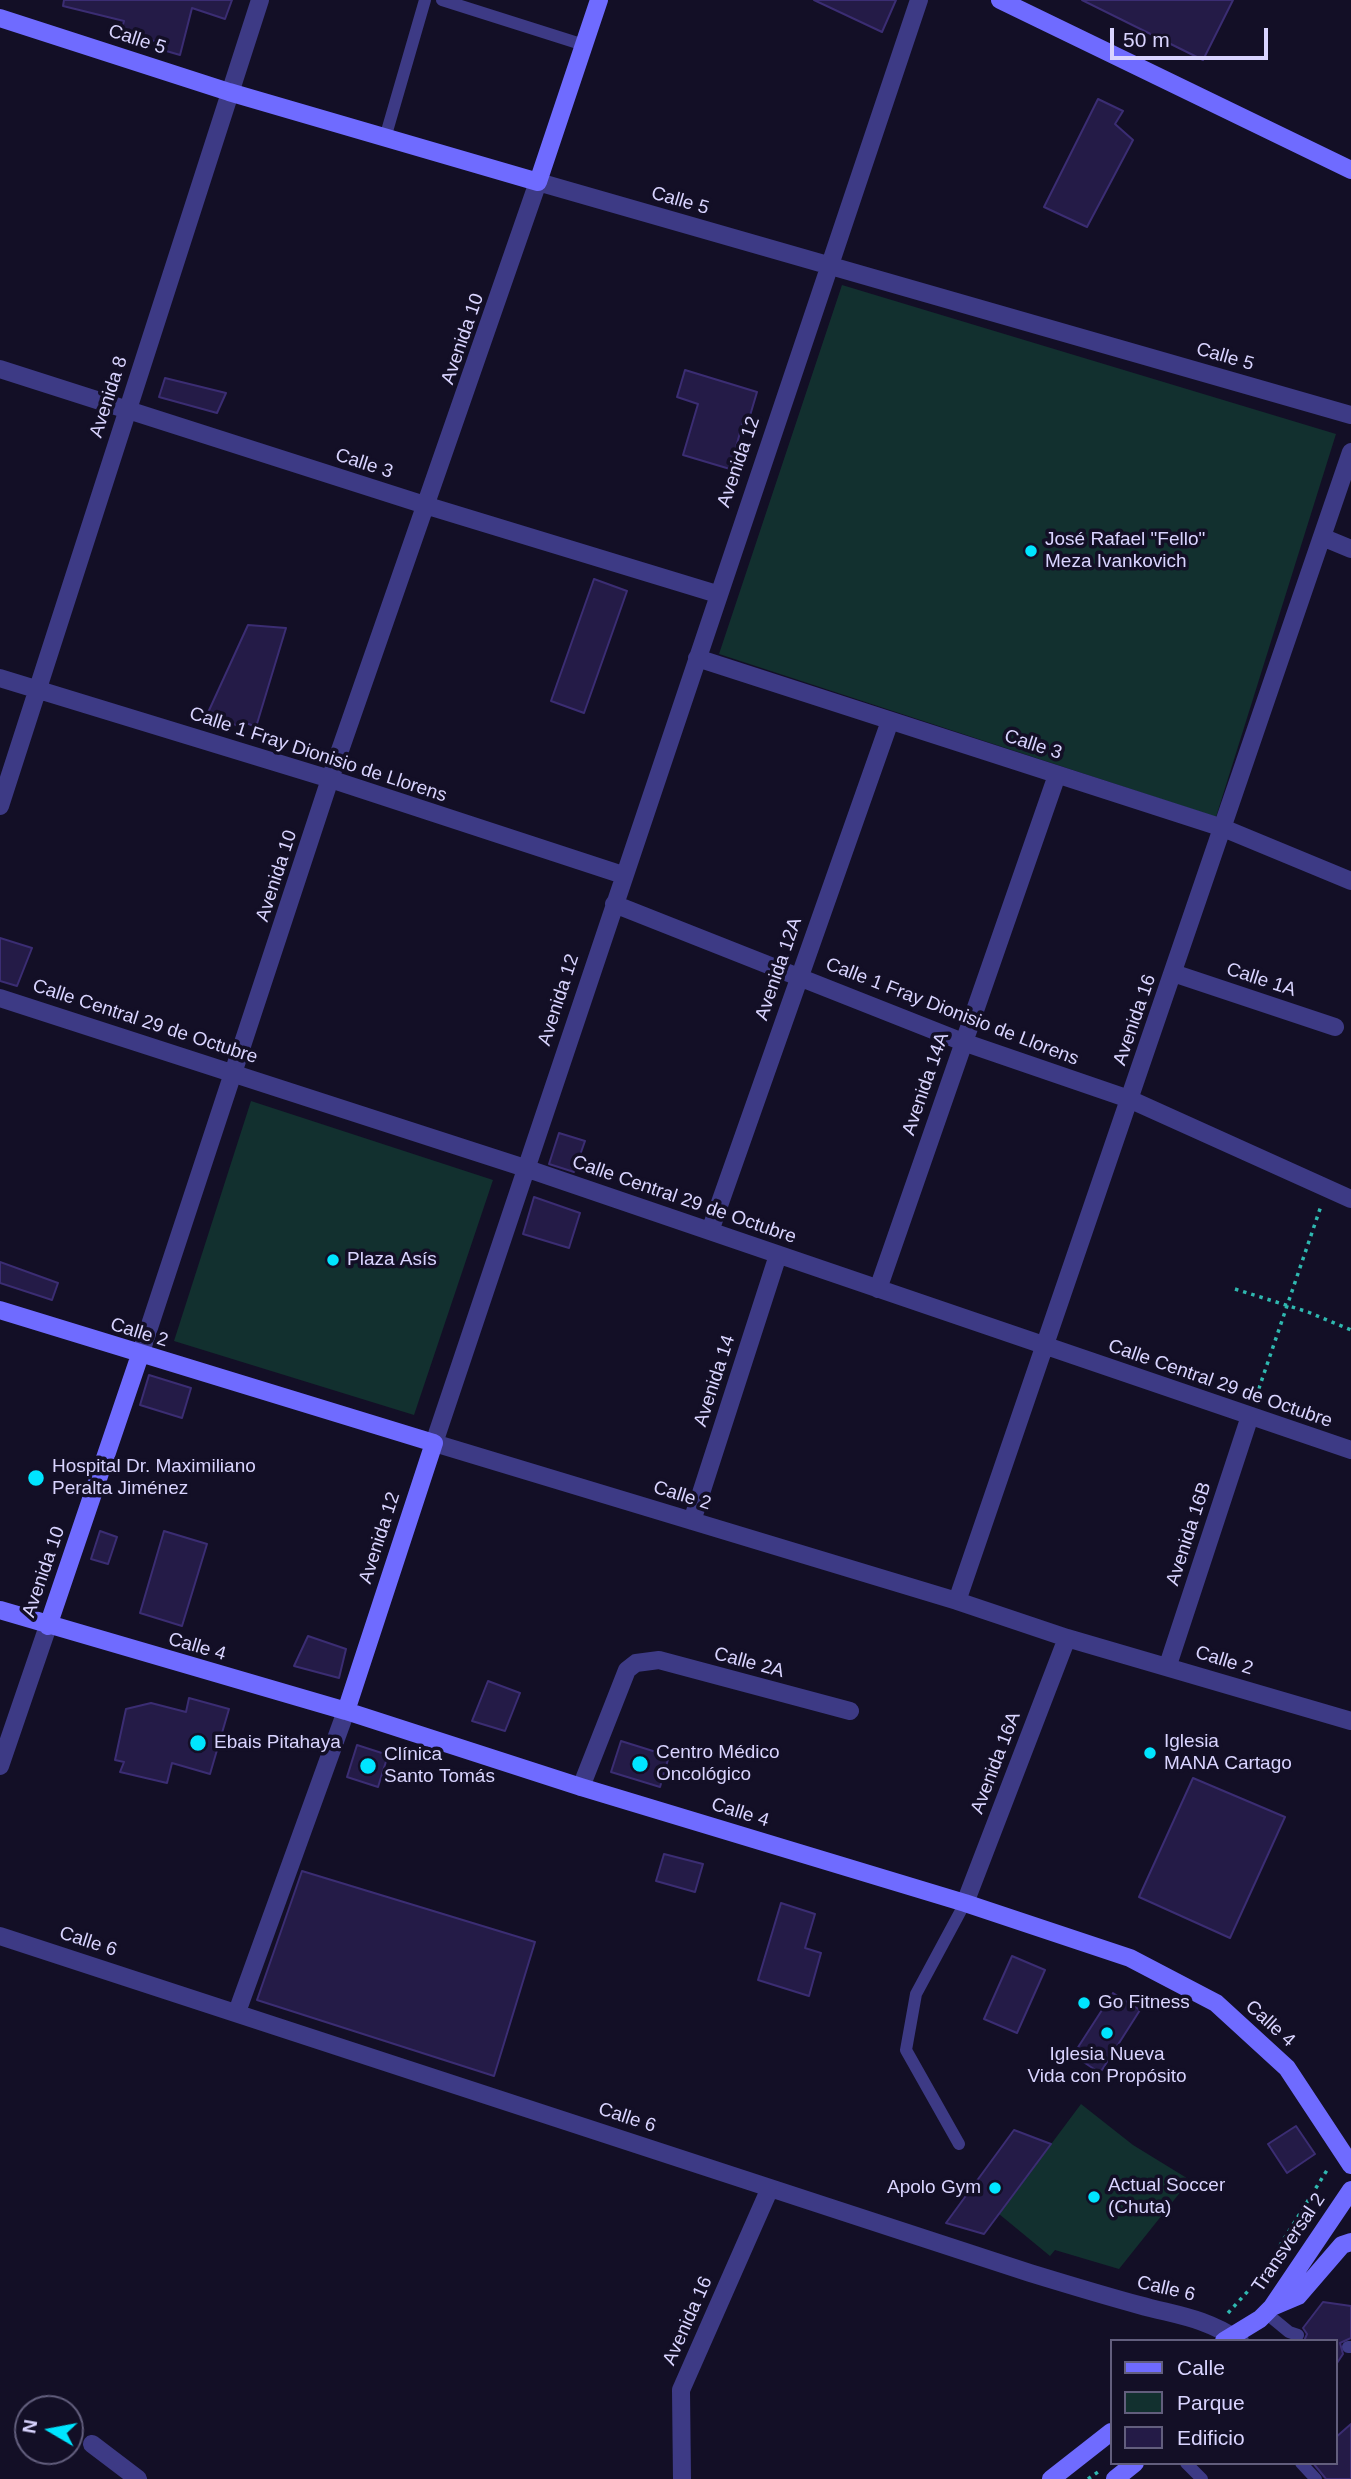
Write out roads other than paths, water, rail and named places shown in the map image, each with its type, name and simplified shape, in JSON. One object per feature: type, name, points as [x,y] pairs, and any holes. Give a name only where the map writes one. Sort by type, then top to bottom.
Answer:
[{"type":"street","name":"Avenida 8","points":[[0,806],[260,0]]},
{"type":"street","name":"Avenida 10","points":[[0,1766],[236,1074],[330,779],[428,506],[600,0]]},
{"type":"street","name":"Avenida 12","points":[[237,2012],[346,1711],[827,265],[919,0]]},
{"type":"street","points":[[1000,0],[1023,4],[1351,170]]},
{"type":"street","name":"Calle 5","points":[[0,18],[229,92],[384,138],[1351,415]]},
{"type":"street","name":"Calle 3","points":[[0,369],[428,506],[717,594]]},
{"type":"street","name":"Avenida 16","points":[[957,1601],[1351,452]]},
{"type":"street","points":[[1322,537],[1351,550]]},
{"type":"street","name":"Calle 3","points":[[697,658],[1223,828],[1351,881]]},
{"type":"street","name":"Calle 1 Fray Dionisio de Llorens","points":[[0,678],[330,779],[623,875]]},
{"type":"street","name":"Avenida 12A","points":[[710,1231],[890,721]]},
{"type":"street","name":"Avenida 14A","points":[[878,1289],[1058,775]]},
{"type":"street","name":"Calle 1 Fray Dionisio de Llorens","points":[[614,904],[963,1042],[1129,1099],[1351,1199]]},
{"type":"street","name":"Calle 1A","points":[[1173,974],[1335,1027]]},
{"type":"street","name":"Calle Central 29 de Octubre","points":[[0,998],[525,1168],[1351,1450]]},
{"type":"street","name":"Avenida 14","points":[[692,1521],[778,1255]]},
{"type":"street","name":"Calle 2","points":[[0,1310],[140,1356],[957,1601],[1067,1638],[1168,1665],[1351,1721]]},
{"type":"street","name":"Avenida 16B","points":[[1168,1665],[1250,1416]]},
{"type":"street","name":"Calle 4","points":[[0,1610],[346,1711],[581,1787],[965,1903],[1130,1958],[1216,2003],[1287,2068],[1351,2165]]},
{"type":"street","name":"Avenida 16A","points":[[965,1903],[1067,1638]]},
{"type":"street","name":"Calle 2A","points":[[581,1787],[627,1670],[636,1663],[659,1660],[850,1712]]},
{"type":"street","name":"Calle 6","points":[[0,1936],[1228,2336]]},
{"type":"street","name":"Avenida 16","points":[[682,2479],[681,2390],[770,2188]]},
{"type":"street","name":"Transversal 2","points":[[1252,2339],[1266,2313],[1351,2190]]},
{"type":"street","points":[[1228,2336],[1298,2296],[1342,2245],[1351,2242]]},
{"type":"street","points":[[1051,2479],[1110,2433]]},
{"type":"street","points":[[92,2444],[138,2479]]},
{"type":"street","points":[[1115,2479],[1132,2465]]},
{"type":"lane","points":[[384,138],[425,0]]},
{"type":"lane","points":[[442,0],[584,45]]},
{"type":"lane","points":[[958,2144],[906,2050],[916,1994],[965,1903]]},
{"type":"lane","points":[[1266,2313],[1289,2332],[1298,2335]]},
{"type":"lane","points":[[1188,2465],[1202,2479]]},
{"type":"lane","points":[[1303,2465],[1316,2479]]},
{"type":"place","name":"José Rafael \"Fello\" Meza Ivankovich","points":[[1031,551]]},
{"type":"place","name":"Plaza Asís","points":[[333,1260]]},
{"type":"place","name":"Hospital Dr. Maximiliano Peralta Jiménez","points":[[36,1478]]},
{"type":"place","name":"Ebais Pitahaya","points":[[198,1743]]},
{"type":"place","name":"Iglesia MANA Cartago","points":[[1150,1753]]},
{"type":"place","name":"Centro Médico Oncológico","points":[[640,1764]]},
{"type":"place","name":"Clínica Santo Tomás","points":[[368,1766]]},
{"type":"place","name":"Go Fitness","points":[[1084,2003]]},
{"type":"place","name":"Iglesia Nueva Vida con Propósito","points":[[1107,2033]]},
{"type":"place","name":"Apolo Gym","points":[[995,2188]]},
{"type":"place","name":"Actual Soccer (Chuta)","points":[[1094,2197]]}]
